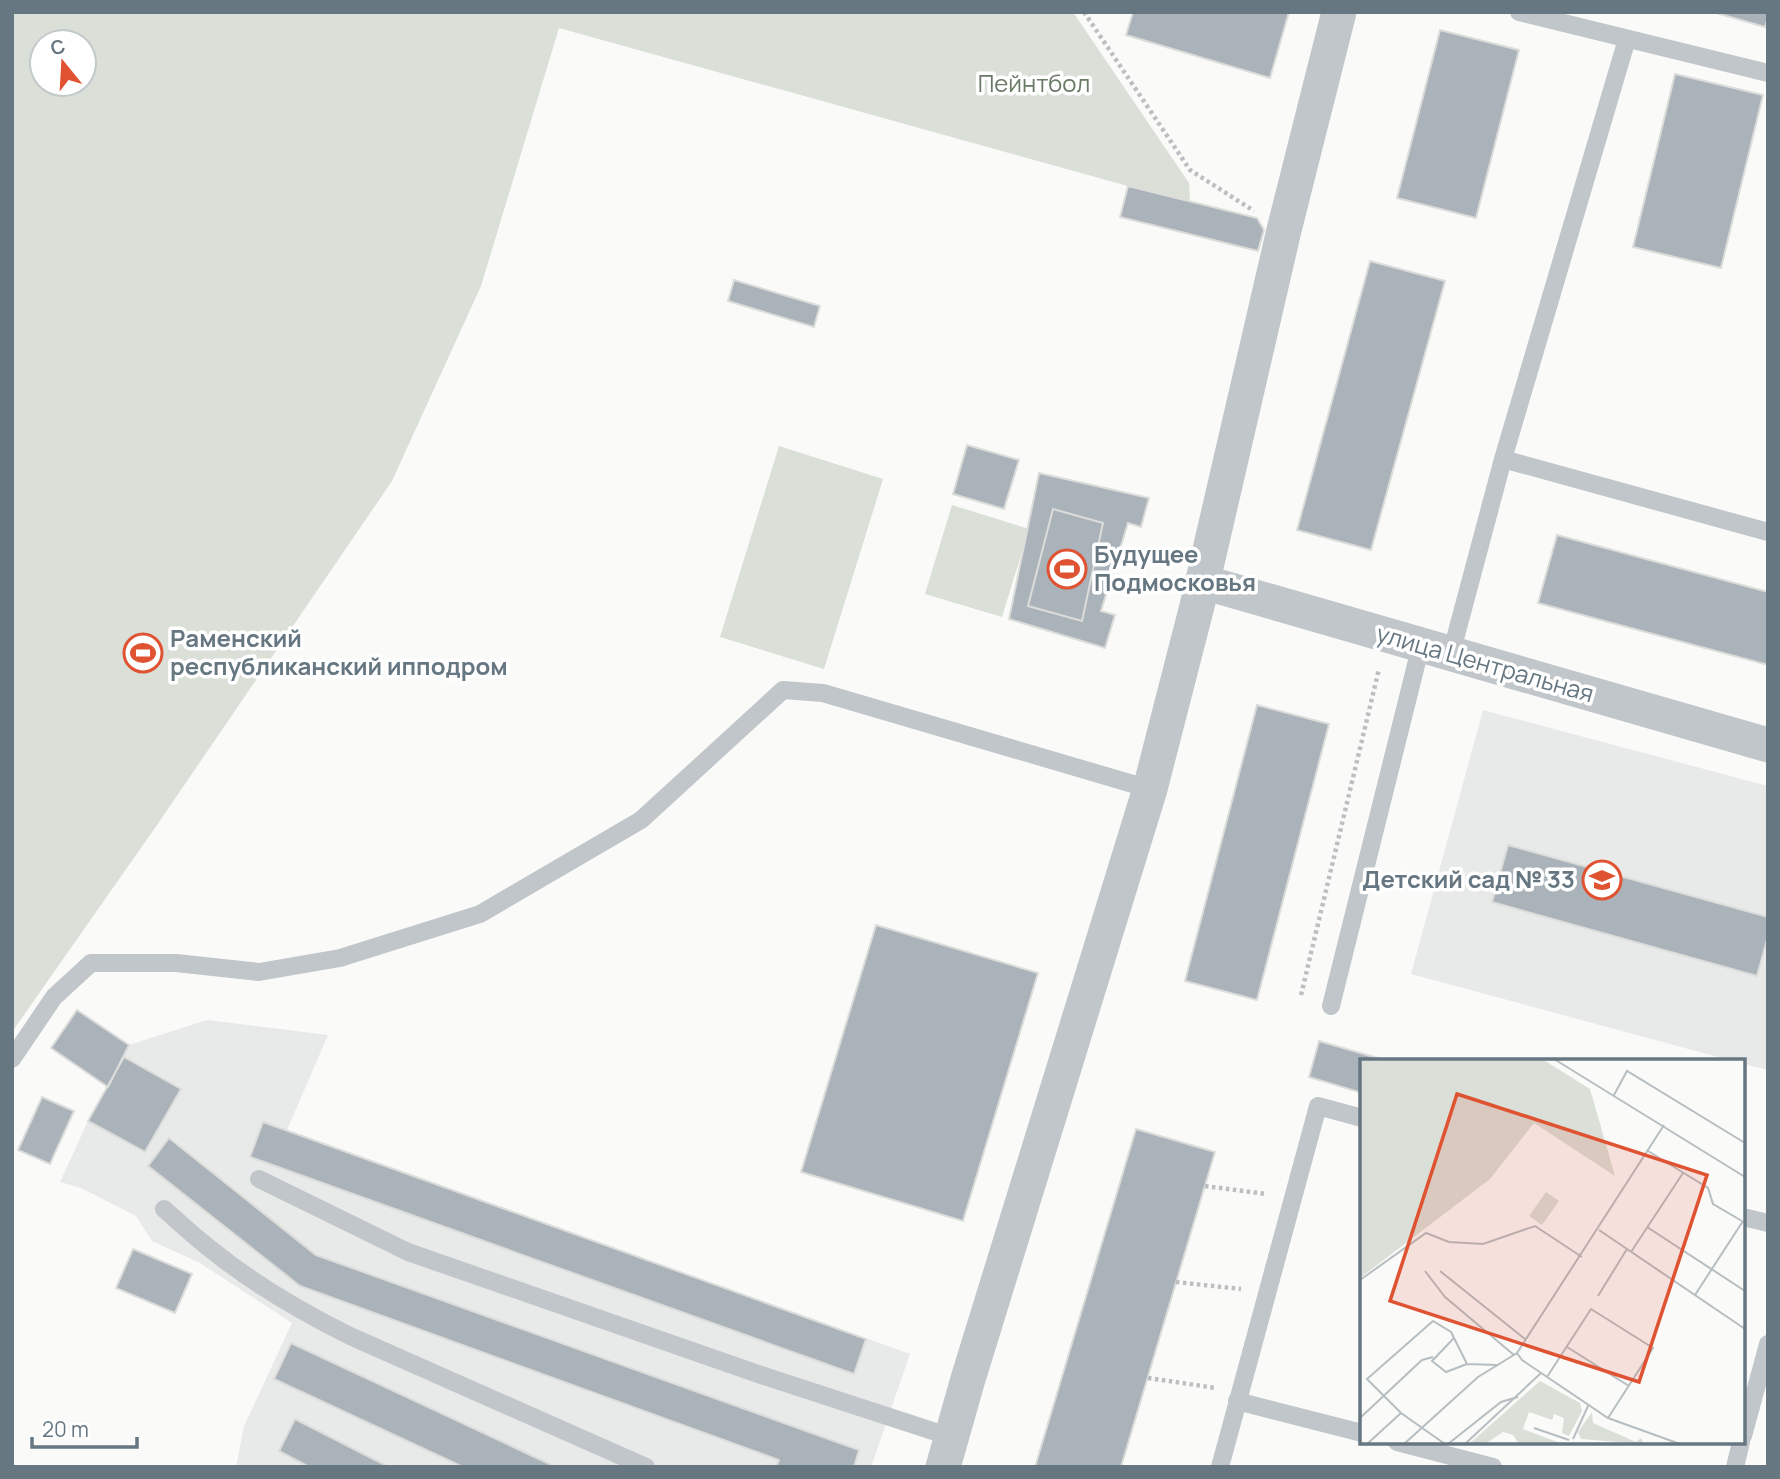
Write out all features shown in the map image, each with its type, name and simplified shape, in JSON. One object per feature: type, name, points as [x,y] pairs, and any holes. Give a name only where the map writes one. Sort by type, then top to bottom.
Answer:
[{"type":"street","points":[[947,1452],[1150,789],[1203,583],[1284,230],[1339,12]]},
{"type":"street","name":"улица Центральная","points":[[1203,583],[1768,745]]},
{"type":"lane","points":[[1519,12],[1768,73]]},
{"type":"lane","points":[[1331,1006],[1436,649],[1503,459],[1627,39]]},
{"type":"lane","points":[[1503,459],[1768,532]]},
{"type":"lane","points":[[12,1059],[54,997],[91,963],[176,963],[259,972],[340,958],[481,914],[641,820],[783,690],[824,694],[1150,789]]},
{"type":"lane","points":[[1220,1467],[1318,1106],[1360,1117]]},
{"type":"lane","points":[[259,1179],[408,1252],[761,1375],[947,1452]]},
{"type":"lane","points":[[164,1209],[240,1272],[308,1315],[646,1467]]},
{"type":"lane","points":[[1745,1217],[1768,1223]]},
{"type":"lane","points":[[1745,1429],[1768,1344]]},
{"type":"lane","points":[[1237,1401],[1360,1432]]},
{"type":"lane","points":[[1405,1444],[1493,1467]]},
{"type":"lane","points":[[1735,1467],[1741,1444]]},
{"type":"path","points":[[1084,12],[1190,170],[1284,230]]},
{"type":"path","points":[[1301,995],[1378,678],[1379,664]]},
{"type":"path","points":[[1205,1186],[1271,1194]]},
{"type":"path","points":[[1176,1282],[1246,1290]]},
{"type":"path","points":[[1148,1378],[1220,1388]]},
{"type":"shaded area","name":"Детский сад № 33","points":[[1483,710],[1768,786],[1768,1070],[1745,1064],[1745,1059],[1726,1059],[1411,974]]},
{"type":"shaded area","points":[[77,1010],[129,1045],[207,1020],[328,1035],[287,1130],[910,1354],[871,1467],[236,1467],[244,1426],[292,1323],[200,1263],[152,1241],[136,1216],[81,1188],[60,1182],[107,1087],[51,1048]]},
{"type":"green space","name":"Раменский республиканский ипподром","points":[[12,12],[1073,12],[1189,183],[1190,201],[559,28],[481,286],[392,481],[12,1032]]},
{"type":"green space","points":[[779,446],[883,479],[824,669],[720,637]]},
{"type":"green space","points":[[952,505],[1029,529],[1002,617],[925,594]]},
{"type":"building","points":[[1133,12],[1289,12],[1270,78],[1126,35]]},
{"type":"building","points":[[1713,12],[1768,12],[1768,18],[1765,27]]},
{"type":"building","points":[[1440,30],[1519,50],[1476,218],[1397,198]]},
{"type":"building","points":[[1675,74],[1763,95],[1721,268],[1633,247]]},
{"type":"building","points":[[1128,186],[1257,218],[1264,230],[1258,251],[1120,217]]},
{"type":"building","points":[[1370,261],[1445,281],[1371,550],[1297,530]]},
{"type":"building","points":[[734,280],[820,306],[814,327],[728,301]]},
{"type":"building","points":[[967,445],[1019,460],[1004,509],[953,494]]},
{"type":"building","name":"Будущее Подмосковья","points":[[1039,473],[1149,498],[1141,527],[1128,523],[1101,611],[1115,615],[1105,648],[1009,619]]},
{"type":"building","points":[[1053,509],[1103,523],[1082,621],[1028,606]]},
{"type":"building","points":[[1557,535],[1768,592],[1768,665],[1538,603]]},
{"type":"building","points":[[1257,705],[1329,724],[1257,1000],[1185,981]]},
{"type":"building","points":[[1508,845],[1768,917],[1768,936],[1757,976],[1492,902]]},
{"type":"building","points":[[876,925],[1038,973],[963,1221],[801,1172]]},
{"type":"building","points":[[77,1010],[129,1045],[108,1087],[51,1048]]},
{"type":"building","points":[[1319,1041],[1381,1059],[1360,1059],[1360,1092],[1309,1077]]},
{"type":"building","points":[[124,1057],[181,1089],[145,1152],[88,1121]]},
{"type":"building","points":[[42,1097],[74,1111],[50,1164],[18,1150]]},
{"type":"building","points":[[263,1122],[866,1339],[854,1374],[250,1157]]},
{"type":"building","points":[[1136,1129],[1215,1152],[1121,1467],[1035,1467]]},
{"type":"building","points":[[169,1138],[316,1255],[859,1450],[854,1467],[776,1467],[779,1460],[300,1286],[148,1166]]},
{"type":"building","points":[[133,1249],[192,1274],[175,1313],[116,1288]]},
{"type":"building","points":[[291,1343],[556,1467],[463,1467],[274,1379]]},
{"type":"building","points":[[295,1419],[389,1467],[309,1467],[279,1451]]},
{"type":"place","name":"Будущее Подмосковья","points":[[1067,569]]},
{"type":"place","name":"Раменский республиканский ипподром","points":[[143,653]]},
{"type":"place","name":"Детский сад № 33","points":[[1602,880]]},
{"type":"park label","name":"Пейнтбол","points":[[1034,84]]}]
